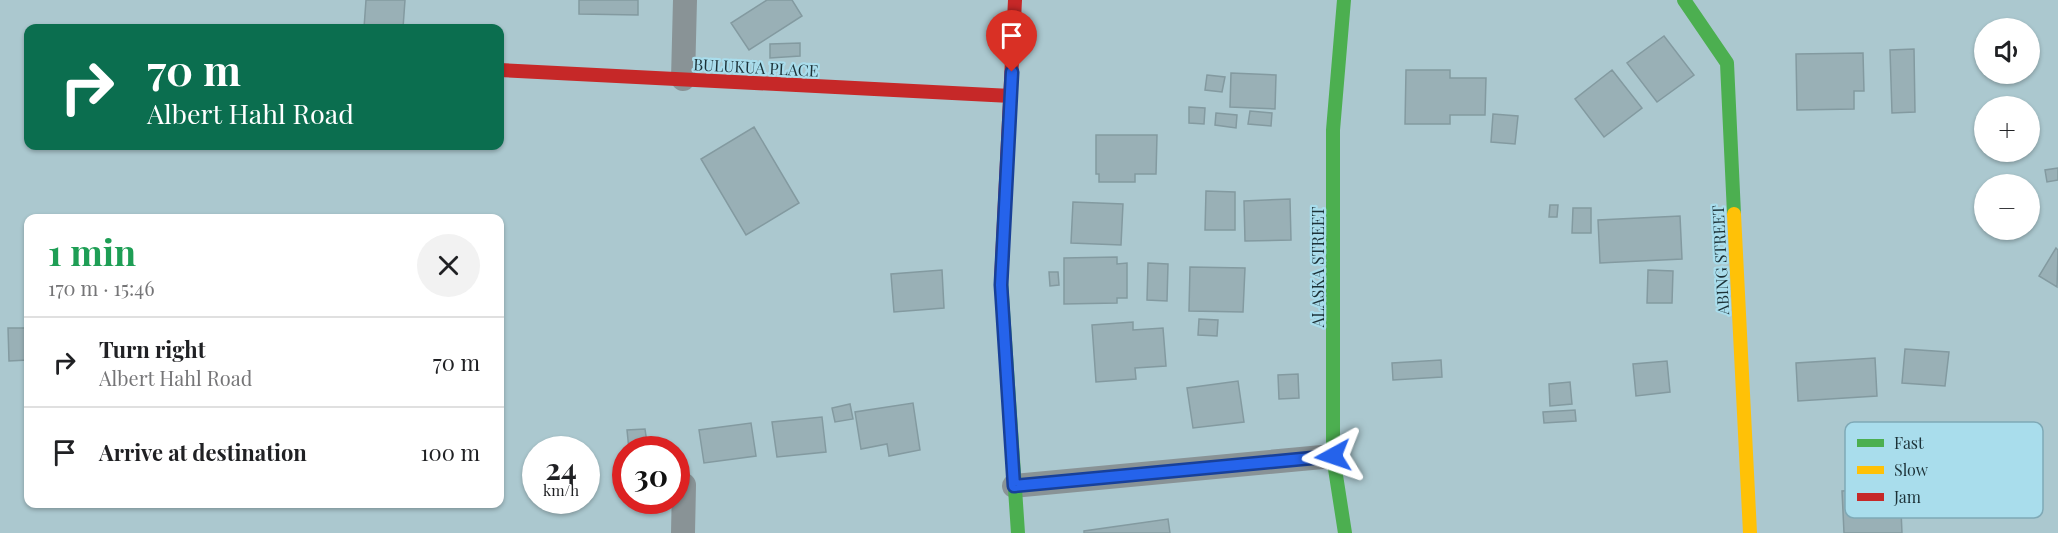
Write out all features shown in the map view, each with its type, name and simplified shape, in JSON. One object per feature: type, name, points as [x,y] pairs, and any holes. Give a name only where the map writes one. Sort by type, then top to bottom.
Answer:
[{"type":"street","points":[[683,80],[685,0]]},
{"type":"street","points":[[1015,0],[1001,285],[1018,533]]},
{"type":"street","name":"ALASKA STREET","points":[[1344,0],[1333,130],[1333,456],[1345,533]]},
{"type":"street","name":"ABING STREET","points":[[1684,0],[1727,63],[1750,533]]},
{"type":"street","name":"BULUKUA PLACE","points":[[504,70],[1011,96]]},
{"type":"street","points":[[1014,486],[1333,456]]},
{"type":"street","points":[[683,514],[683,533]]},
{"type":"building","points":[[366,0],[405,0],[403,24],[364,24]]},
{"type":"building","points":[[579,0],[638,0],[638,15],[579,14]]},
{"type":"building","points":[[767,0],[792,0],[802,16],[749,50],[731,23]]},
{"type":"building","points":[[1664,36],[1694,75],[1657,102],[1627,63]]},
{"type":"building","points":[[800,43],[800,56],[770,58],[770,44]]},
{"type":"building","points":[[1914,49],[1915,112],[1892,113],[1890,50]]},
{"type":"building","points":[[1863,53],[1864,91],[1854,91],[1854,109],[1797,110],[1796,54]]},
{"type":"building","points":[[1406,70],[1450,70],[1450,78],[1486,78],[1485,115],[1450,115],[1450,124],[1405,124]]},
{"type":"building","points":[[1612,70],[1642,108],[1604,137],[1575,99]]},
{"type":"building","points":[[1231,73],[1276,75],[1275,109],[1230,107]]},
{"type":"building","points":[[1207,75],[1225,77],[1222,92],[1205,90]]},
{"type":"building","points":[[1189,107],[1205,108],[1204,124],[1189,123]]},
{"type":"building","points":[[1250,111],[1272,113],[1271,126],[1248,124]]},
{"type":"building","points":[[1216,113],[1237,115],[1236,128],[1215,125]]},
{"type":"building","points":[[1493,114],[1518,116],[1515,144],[1491,142]]},
{"type":"building","points":[[754,127],[799,203],[746,235],[701,159]]},
{"type":"building","points":[[1096,135],[1157,135],[1156,174],[1135,174],[1135,182],[1099,182],[1099,174],[1096,174]]},
{"type":"building","points":[[2058,168],[2058,180],[2047,182],[2045,170]]},
{"type":"building","points":[[1206,191],[1235,192],[1235,230],[1205,230]]},
{"type":"building","points":[[1290,199],[1291,240],[1245,241],[1244,201]]},
{"type":"building","points":[[1073,202],[1123,204],[1121,245],[1071,243]]},
{"type":"building","points":[[1550,205],[1558,205],[1557,217],[1549,217]]},
{"type":"building","points":[[1573,208],[1591,208],[1591,233],[1572,233]]},
{"type":"building","points":[[1680,216],[1682,259],[1600,263],[1598,220]]},
{"type":"building","points":[[2056,248],[2058,250],[2057,287],[2039,276]]},
{"type":"building","points":[[1117,257],[1117,264],[1127,263],[1127,298],[1117,298],[1117,303],[1064,304],[1064,258]]},
{"type":"building","points":[[1148,263],[1168,264],[1167,301],[1147,300]]},
{"type":"building","points":[[1190,267],[1245,268],[1243,312],[1189,311]]},
{"type":"building","points":[[942,270],[944,308],[894,312],[891,274]]},
{"type":"building","points":[[1648,270],[1673,271],[1672,303],[1647,303]]},
{"type":"building","points":[[1049,272],[1058,272],[1059,285],[1050,286]]},
{"type":"building","points":[[1199,319],[1218,320],[1217,336],[1198,335]]},
{"type":"building","points":[[1133,322],[1133,330],[1163,328],[1166,366],[1135,368],[1136,379],[1096,382],[1092,325]]},
{"type":"building","points":[[8,328],[24,328],[24,360],[9,361]]},
{"type":"building","points":[[1905,349],[1949,352],[1945,386],[1902,383]]},
{"type":"building","points":[[1875,358],[1877,396],[1798,401],[1796,363]]},
{"type":"building","points":[[1441,360],[1442,377],[1393,380],[1392,363]]},
{"type":"building","points":[[1667,361],[1670,392],[1636,396],[1633,364]]},
{"type":"building","points":[[1298,374],[1299,398],[1279,399],[1278,375]]},
{"type":"building","points":[[1238,381],[1244,422],[1193,428],[1187,388]]},
{"type":"building","points":[[1570,382],[1572,404],[1550,406],[1549,384]]},
{"type":"building","points":[[913,403],[920,450],[889,456],[887,444],[861,449],[855,412]]},
{"type":"building","points":[[850,404],[853,419],[835,422],[832,408]]},
{"type":"building","points":[[1575,410],[1576,421],[1544,423],[1543,412]]},
{"type":"building","points":[[822,417],[826,452],[777,457],[772,422]]},
{"type":"building","points":[[751,423],[756,456],[704,463],[699,430]]},
{"type":"building","points":[[645,429],[646,436],[628,436],[627,430]]},
{"type":"building","points":[[1842,491],[1845,491],[1845,518],[1901,518],[1902,533],[1844,533]]},
{"type":"building","points":[[1168,519],[1170,533],[1084,533],[1084,531]]},
{"type":"traffic: fast","points":[[1344,0],[1333,130],[1333,456],[1345,533]]},
{"type":"traffic: fast","points":[[1684,0],[1727,63],[1734,214]]},
{"type":"traffic: fast","points":[[1001,281],[1018,533]]},
{"type":"traffic: slow","points":[[1734,214],[1750,533]]},
{"type":"traffic: jam","points":[[1001,281],[1015,0]]},
{"type":"traffic: jam","points":[[504,70],[1011,96]]},
{"type":"route","points":[[1012,72],[1001,285],[1014,486],[1333,456]]}]
